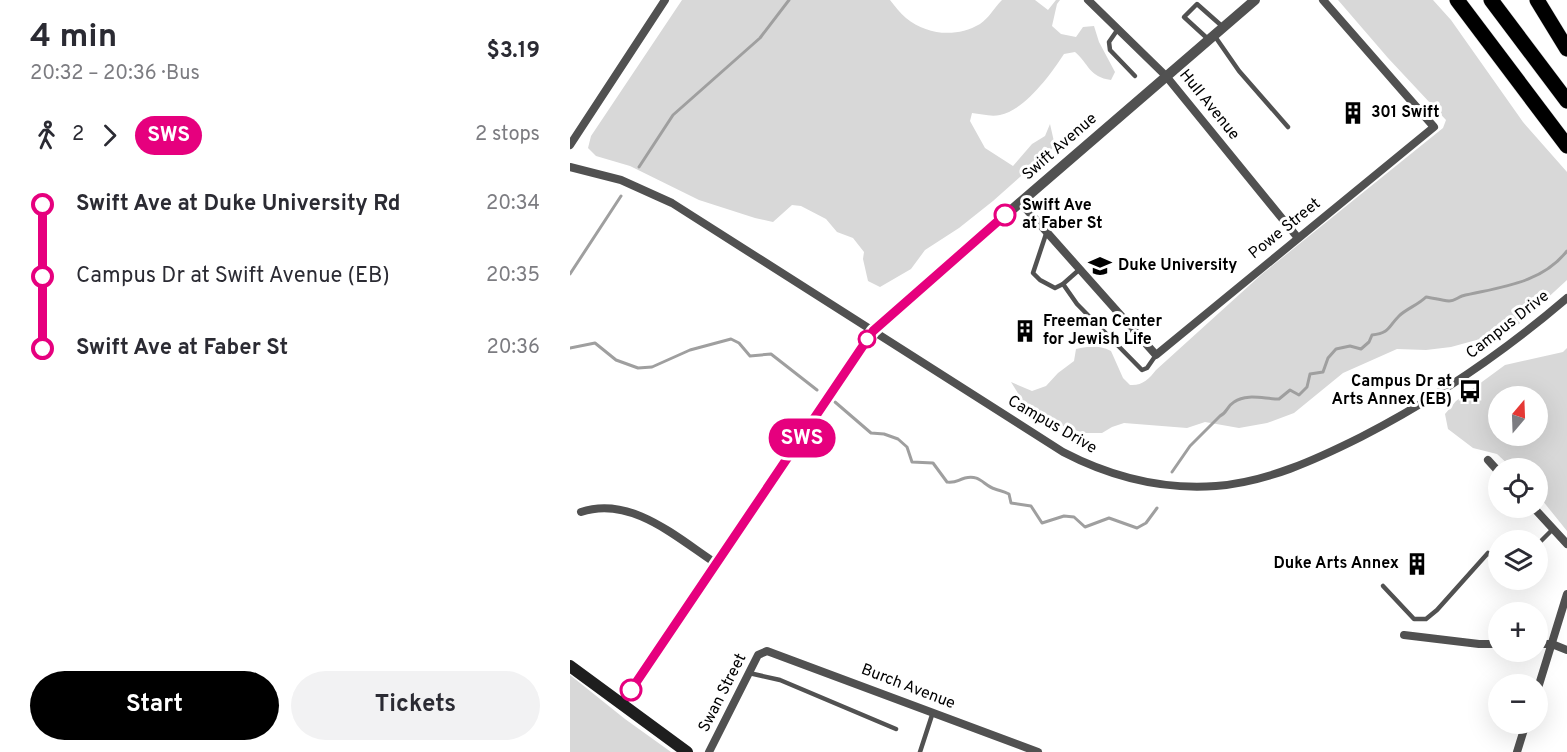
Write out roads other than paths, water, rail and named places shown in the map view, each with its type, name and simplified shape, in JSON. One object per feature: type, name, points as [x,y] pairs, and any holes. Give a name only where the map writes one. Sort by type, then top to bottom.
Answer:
[{"type":"highway","points":[[1457,0],[1567,146]]},
{"type":"highway","points":[[1491,0],[1567,101]]},
{"type":"highway","points":[[1537,0],[1567,49]]},
{"type":"main road","points":[[570,666],[621,704],[672,748],[687,752]]},
{"type":"street","points":[[570,145],[664,0]]},
{"type":"street","name":"Hull Avenue","points":[[1088,0],[1166,76],[1298,238]]},
{"type":"street","name":"Swift Avenue","points":[[621,704],[873,331],[1255,0]]},
{"type":"street","name":"Powe Street","points":[[1156,354],[1434,128],[1323,0]]},
{"type":"street","name":"Campus Drive","points":[[570,167],[621,180],[672,203],[1030,432],[1085,463],[1120,476],[1152,483],[1185,487],[1215,486],[1258,480],[1298,467],[1397,419],[1473,371],[1525,333],[1567,298]]},
{"type":"street","points":[[1020,202],[1156,354]]},
{"type":"street","points":[[581,512],[596,507],[631,512],[645,518],[717,564]]},
{"type":"street","points":[[1543,518],[1567,544]]},
{"type":"street","points":[[1542,674],[1567,594]]},
{"type":"street","points":[[1404,635],[1488,644]]},
{"type":"street","points":[[1548,644],[1567,651]]},
{"type":"street","name":"Swan Street","points":[[709,752],[758,655],[767,651]]},
{"type":"street","name":"Burch Avenue","points":[[767,651],[1038,752]]},
{"type":"street","points":[[1517,752],[1523,734]]},
{"type":"lane","points":[[1223,27],[1197,4],[1184,17],[1211,37],[1288,127]]},
{"type":"lane","points":[[1118,29],[1109,42],[1110,50],[1135,76]]},
{"type":"lane","points":[[1047,231],[1033,273],[1040,280],[1055,288],[1064,284],[1080,269]]},
{"type":"lane","points":[[1064,284],[1077,304],[1142,370],[1147,368],[1156,354]]},
{"type":"lane","points":[[1548,534],[1553,529]]},
{"type":"lane","points":[[1383,586],[1413,619],[1426,619],[1488,553]]},
{"type":"lane","points":[[750,673],[780,680],[896,729]]},
{"type":"lane","points":[[920,752],[933,712]]},
{"type":"waterway","points":[[639,167],[673,115],[760,38],[789,0]]},
{"type":"waterway","points":[[570,274],[621,196]]},
{"type":"waterway","points":[[1172,472],[1190,446],[1230,405],[1239,399],[1250,397],[1279,399],[1290,390],[1299,395],[1307,387],[1310,374],[1323,372],[1328,358],[1336,349],[1350,346],[1361,349],[1369,342],[1372,335],[1386,331],[1402,314],[1426,297],[1451,301],[1462,296],[1505,287],[1545,271],[1567,251]]},
{"type":"waterway","points":[[570,348],[595,343],[616,360],[638,368],[652,367],[690,350],[731,339],[739,343],[750,356],[771,354],[817,390]]},
{"type":"waterway","points":[[835,402],[871,433],[884,434],[898,439],[907,447],[912,462],[933,463],[947,482],[970,477],[978,479],[991,488],[1009,494],[1011,503],[1031,506],[1042,523],[1064,516],[1074,517],[1085,527],[1109,518],[1137,528],[1146,523],[1157,508]]},
{"type":"place","name":"301 Swift","points":[[1353,113]]},
{"type":"place","name":"Swift Ave at Faber St","points":[[1005,215]]},
{"type":"place","name":"Duke University","points":[[1100,266]]},
{"type":"place","name":"Freeman Center for Jewish Life","points":[[1025,331]]},
{"type":"place","name":"Campus Dr at Arts Annex (EB)","points":[[1470,391]]},
{"type":"place","name":"Duke Arts Annex","points":[[1417,564]]}]
